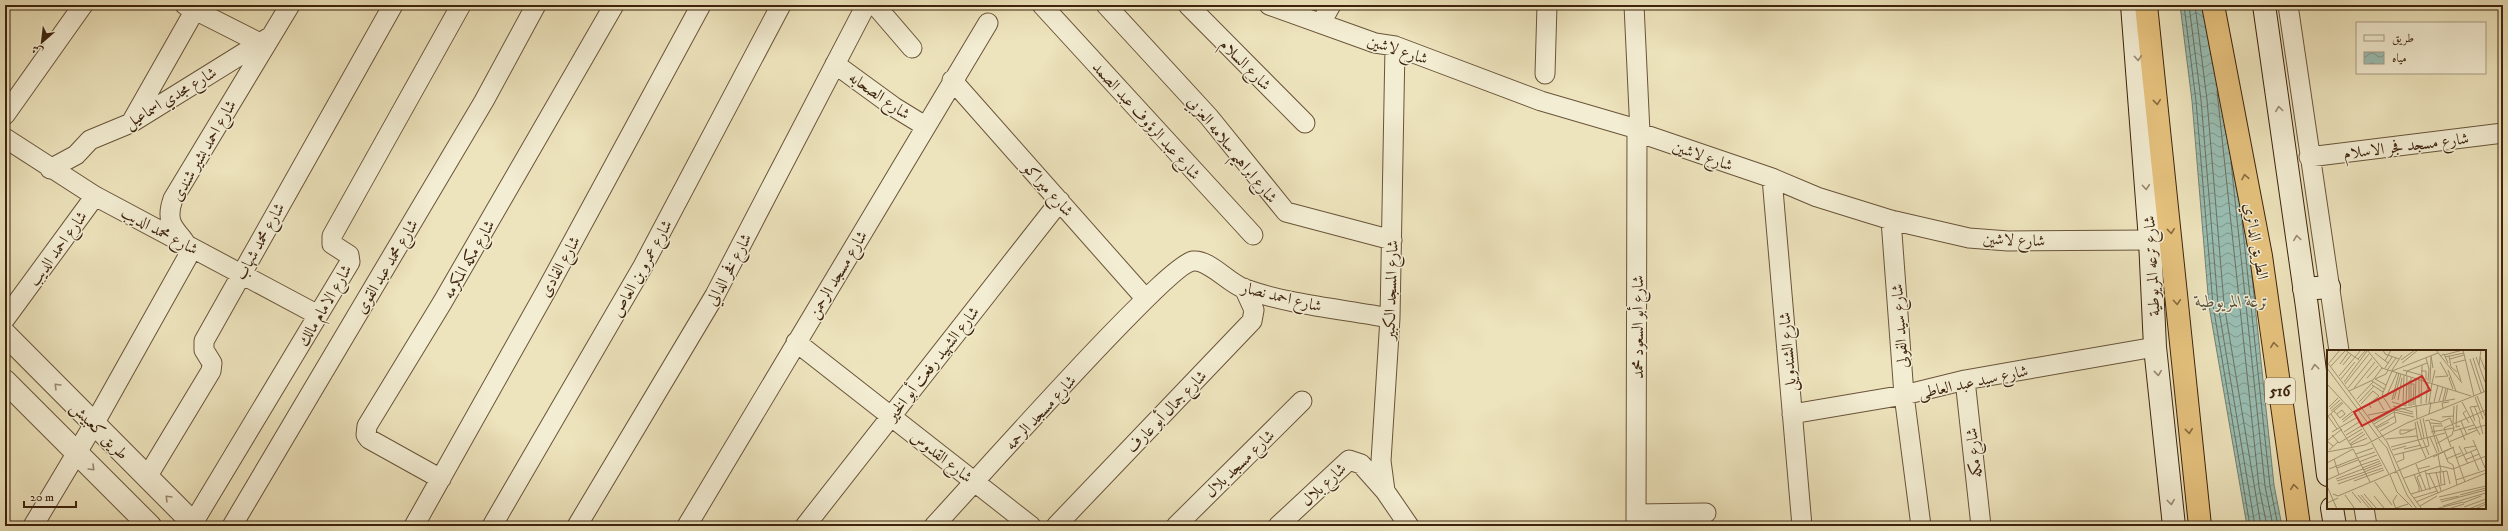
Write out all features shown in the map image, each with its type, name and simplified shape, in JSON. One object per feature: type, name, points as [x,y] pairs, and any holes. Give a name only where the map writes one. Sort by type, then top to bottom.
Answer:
[{"type":"highway","points":[[2146,5],[2200,526]]},
{"type":"highway","name":"الطريق الدائري","points":[[2213,5],[2261,256],[2299,526]]},
{"type":"main road","name":"شارع ترعه المريوطية","points":[[2132,5],[2150,240],[2155,348],[2174,526]]},
{"type":"main road","points":[[2264,5],[2304,289],[2327,467]]},
{"type":"main road","points":[[2304,289],[2329,287]]},
{"type":"main road","name":"طريق كعبيش","points":[[5,334],[194,525]]},
{"type":"main road","name":"طريق كعبيش","points":[[5,381],[150,526]]},
{"type":"main road","points":[[2332,509],[2335,526]]},
{"type":"street","points":[[5,115],[83,5]]},
{"type":"street","name":"شارع احمد بشير شندى","points":[[185,243],[172,228],[169,219],[173,200],[265,40],[290,5]]},
{"type":"street","name":"شارع محمد شهاب","points":[[146,476],[211,371],[212,362],[204,350],[203,344],[241,273],[393,5]]},
{"type":"street","name":"شارع الامام مالك","points":[[194,525],[351,259],[349,255],[332,244],[332,236],[460,5]]},
{"type":"street","name":"شارع محمد عبد القوى","points":[[232,526],[484,101],[536,5]]},
{"type":"street","name":"شارع مكه المكرمه","points":[[442,478],[368,439],[366,435],[367,426],[442,303],[614,5]]},
{"type":"street","name":"شارع الفادى","points":[[414,526],[442,478],[701,5]]},
{"type":"street","name":"شارع عمرو بن العاص","points":[[492,526],[643,266],[781,5]]},
{"type":"street","name":"شارع فخر الدالي","points":[[577,526],[715,295],[866,5]]},
{"type":"street","points":[[875,5],[912,48]]},
{"type":"street","name":"شارع عبد الرؤوف عبد الصمد","points":[[1042,5],[1253,235]]},
{"type":"street","name":"شارع ابراهيم سلامه العزبي","points":[[1106,5],[1205,112],[1286,212],[1392,240]]},
{"type":"street","name":"شارع السلام","points":[[1188,5],[1305,123]]},
{"type":"street","name":"شارع لاشين","points":[[1269,5],[1284,8],[1376,43],[1395,46],[1541,100],[1638,131],[1772,178],[1817,197],[1891,220],[1977,238],[2008,241],[2150,240]]},
{"type":"street","points":[[1321,23],[1331,5]]},
{"type":"street","points":[[1545,74],[1547,5]]},
{"type":"street","name":"شارع أبو السعود محمد","points":[[1634,5],[1638,131],[1636,520]]},
{"type":"street","points":[[2288,5],[2309,157],[2339,350]]},
{"type":"street","points":[[131,122],[190,8],[265,40]]},
{"type":"street","name":"شارع مسجد الرحمن","points":[[687,526],[988,22]]},
{"type":"street","name":"شارع مجدي اسماعيل","points":[[50,169],[76,155],[90,140],[131,122],[265,40]]},
{"type":"street","name":"شارع المسجد الكبير","points":[[1395,46],[1390,318],[1381,461],[1385,490],[1409,526]]},
{"type":"street","name":"شارع الصحابه","points":[[835,64],[894,107],[925,126]]},
{"type":"street","name":"شارع ميراكو","points":[[952,80],[1145,298]]},
{"type":"street","name":"شارع مسجد فجر الاسلام","points":[[2309,157],[2503,133]]},
{"type":"street","name":"شارع محمد الديب","points":[[5,138],[50,169],[95,196],[318,315]]},
{"type":"street","name":"شارع الشندويلى","points":[[1772,178],[1802,526]]},
{"type":"street","name":"شارع احمد الديب","points":[[5,319],[95,196]]},
{"type":"street","name":"شارع الشهيد رفعت أبو الخير","points":[[805,526],[1060,201]]},
{"type":"street","name":"شارع سيد الفولى","points":[[1891,220],[1904,396],[1921,526]]},
{"type":"street","points":[[33,526],[94,424],[187,258],[188,247],[185,243]]},
{"type":"street","name":"شارع احمد نصار","points":[[1145,298],[1187,262],[1194,261],[1207,264],[1222,277],[1244,288],[1272,296],[1390,318]]},
{"type":"street","name":"شارع جمال أبو عارف","points":[[1056,526],[1252,321],[1254,310],[1244,288]]},
{"type":"street","name":"شارع مسجد الرحمه","points":[[934,526],[1145,298]]},
{"type":"street","name":"شارع القدوس","points":[[796,342],[1031,526]]},
{"type":"street","name":"شارع سيد عبد العاطى","points":[[1792,414],[1904,396],[1965,380],[2155,348]]},
{"type":"street","name":"شارع مكه","points":[[1965,380],[1981,526]]},
{"type":"street","name":"شارع مسجد بلال","points":[[1176,526],[1302,401]]},
{"type":"street","name":"شارع بلال","points":[[1278,526],[1349,460],[1361,464],[1385,490]]},
{"type":"street","points":[[2364,509],[2367,526]]},
{"type":"street","points":[[1636,520],[1706,513]]},
{"type":"water","name":"ترعة المريوطية","points":[[2180,5],[2219,5],[2231,76],[2274,485],[2282,526],[2247,526],[2209,306],[2192,101]]}]
